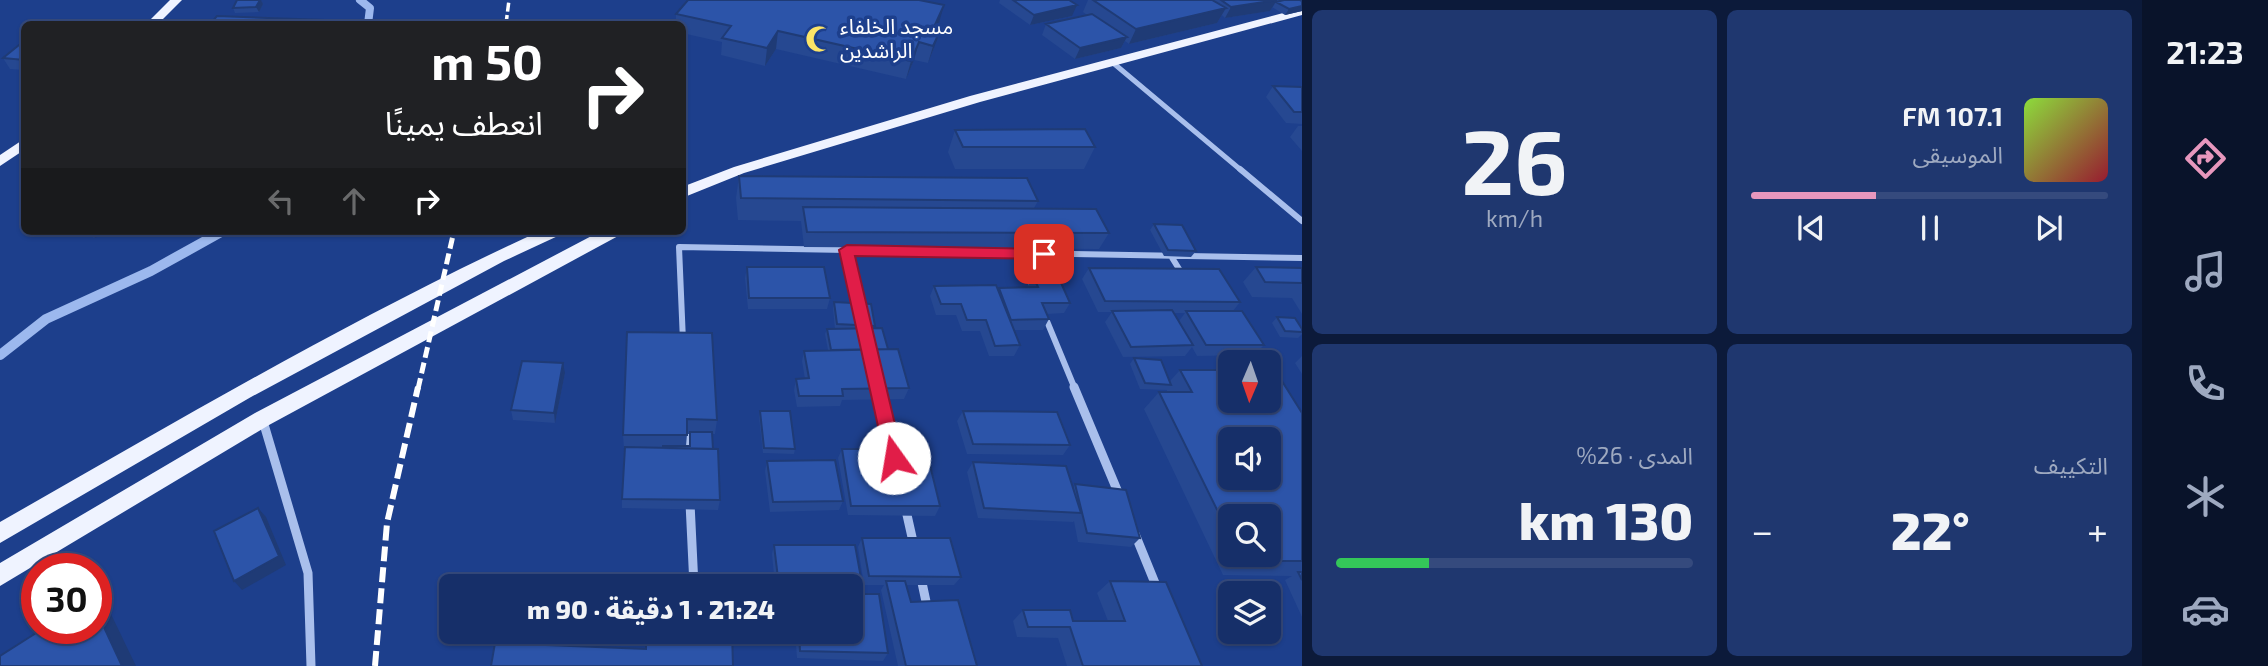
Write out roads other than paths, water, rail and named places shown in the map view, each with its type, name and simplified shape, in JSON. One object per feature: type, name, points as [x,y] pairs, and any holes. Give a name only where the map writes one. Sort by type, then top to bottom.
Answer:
[{"type":"main road","points":[[155,21],[176,0]]},
{"type":"main road","points":[[686,191],[752,166],[975,99],[1302,11]]},
{"type":"main road","points":[[0,162],[21,145]]},
{"type":"main road","points":[[0,533],[244,392],[498,257],[545,235]]},
{"type":"main road","points":[[0,575],[262,419],[607,235]]},
{"type":"street","points":[[1112,62],[1302,221]]},
{"type":"street","points":[[684,356],[679,247],[1302,258]]},
{"type":"street","points":[[847,250],[862,317]]},
{"type":"street","points":[[1019,254],[1126,511]]},
{"type":"street","points":[[1171,256],[1185,280]]},
{"type":"street","points":[[1220,339],[1227,350]]},
{"type":"street","points":[[877,384],[895,465]]},
{"type":"street","points":[[686,410],[688,464]]},
{"type":"street","points":[[262,419],[308,573],[311,666]]},
{"type":"street","points":[[690,491],[693,574]]},
{"type":"street","points":[[901,492],[916,559]]},
{"type":"street","points":[[1131,524],[1163,601]]},
{"type":"street","points":[[920,572],[932,626]]},
{"type":"waterway","points":[[360,0],[370,8],[368,21]]},
{"type":"waterway","points":[[0,355],[46,319],[151,271],[216,235]]},
{"type":"railway","points":[[506,21],[509,0]]},
{"type":"railway","points":[[418,389],[453,235]]},
{"type":"railway","points":[[375,666],[387,523],[418,387]]},
{"type":"place","name":"مسجد الخلفاء الراشدين","points":[[819,39]]}]
